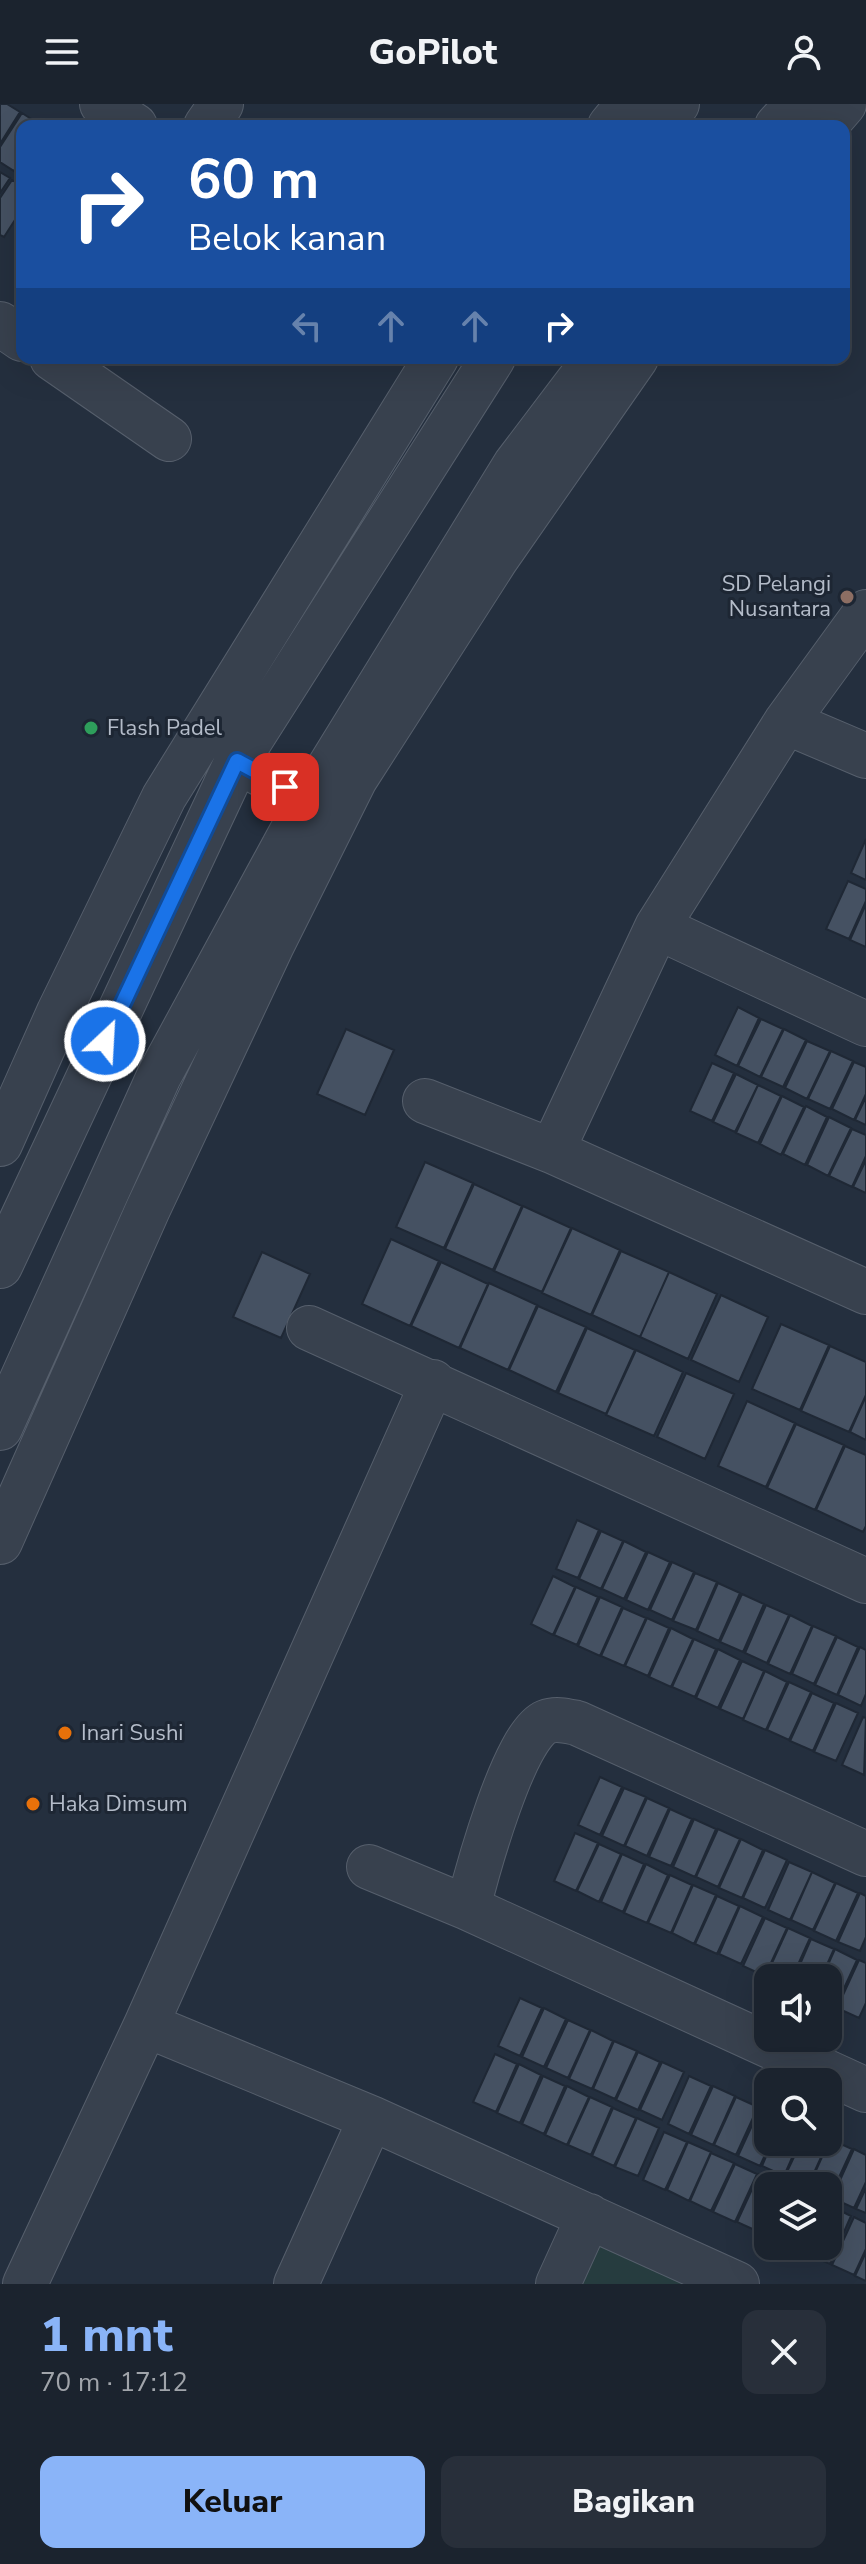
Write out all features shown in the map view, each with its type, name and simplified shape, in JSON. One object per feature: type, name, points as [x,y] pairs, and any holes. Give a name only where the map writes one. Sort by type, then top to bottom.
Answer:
[{"type":"street","points":[[102,104],[126,120]]},
{"type":"street","points":[[615,120],[628,104]]},
{"type":"street","points":[[663,120],[677,104]]},
{"type":"street","points":[[782,120],[797,104]]},
{"type":"street","points":[[830,120],[844,104]]},
{"type":"street","points":[[60,364],[169,439]]},
{"type":"street","points":[[0,1144],[59,1012],[164,797],[432,364]]},
{"type":"street","points":[[0,1266],[237,761],[485,364]]},
{"type":"street","points":[[0,1428],[159,1076],[309,800],[515,465],[591,364]]},
{"type":"street","points":[[0,1542],[155,1195],[272,945],[355,779],[496,559],[632,364]]},
{"type":"street","points":[[515,465],[574,450]]},
{"type":"street","points":[[552,1151],[657,927],[786,722],[866,612]]},
{"type":"street","points":[[786,722],[866,756]]},
{"type":"street","points":[[237,761],[309,800]]},
{"type":"street","points":[[657,927],[866,1024]]},
{"type":"street","points":[[425,1101],[552,1151],[866,1292]]},
{"type":"street","points":[[309,1328],[866,1581]]},
{"type":"street","points":[[25,2284],[146,2025],[433,1382]]},
{"type":"street","points":[[468,1908],[501,1801],[523,1746],[534,1731],[546,1722],[559,1720],[577,1723],[866,1854]]},
{"type":"street","points":[[369,1867],[468,1908],[866,2090]]},
{"type":"street","points":[[146,2025],[371,2118],[737,2284]]},
{"type":"street","points":[[296,2284],[371,2118]]},
{"type":"street","points":[[558,2284],[589,2216]]},
{"type":"green space","points":[[595,2241],[711,2284],[567,2284]]},
{"type":"building","points":[[0,104],[7,104],[20,112],[0,144]]},
{"type":"building","points":[[22,113],[33,120],[17,120]]},
{"type":"building","points":[[16,122],[14,171],[0,162],[0,147]]},
{"type":"building","points":[[0,172],[10,178],[0,193]]},
{"type":"building","points":[[12,180],[16,182],[16,218],[4,237],[0,235],[0,198]]},
{"type":"building","points":[[866,839],[866,880],[851,873]]},
{"type":"building","points":[[848,881],[866,889],[866,901],[849,939],[826,929]]},
{"type":"building","points":[[866,904],[866,947],[850,940]]},
{"type":"building","points":[[738,1007],[759,1018],[737,1066],[715,1055]]},
{"type":"building","points":[[761,1019],[783,1029],[760,1077],[738,1066]]},
{"type":"building","points":[[346,1029],[394,1050],[365,1115],[317,1094]]},
{"type":"building","points":[[784,1029],[806,1040],[783,1087],[761,1077]]},
{"type":"building","points":[[807,1041],[830,1051],[807,1099],[785,1088]]},
{"type":"building","points":[[831,1051],[853,1061],[830,1109],[808,1099]]},
{"type":"building","points":[[854,1062],[866,1067],[866,1094],[854,1120],[832,1109]]},
{"type":"building","points":[[712,1063],[734,1073],[712,1121],[690,1111]]},
{"type":"building","points":[[736,1074],[758,1085],[735,1132],[713,1122]]},
{"type":"building","points":[[758,1085],[781,1096],[758,1143],[736,1133]]},
{"type":"building","points":[[782,1096],[804,1107],[781,1155],[760,1144]]},
{"type":"building","points":[[866,1097],[866,1125],[855,1120]]},
{"type":"building","points":[[806,1106],[827,1117],[805,1165],[783,1154]]},
{"type":"building","points":[[829,1117],[851,1128],[828,1176],[807,1165]]},
{"type":"building","points":[[852,1129],[866,1135],[866,1156],[852,1187],[829,1176]]},
{"type":"building","points":[[866,1160],[866,1193],[853,1187]]},
{"type":"building","points":[[425,1162],[473,1183],[444,1248],[396,1227]]},
{"type":"building","points":[[474,1184],[522,1206],[493,1270],[445,1249]]},
{"type":"building","points":[[523,1206],[571,1228],[542,1292],[494,1271]]},
{"type":"building","points":[[572,1228],[620,1250],[591,1315],[542,1293]]},
{"type":"building","points":[[391,1239],[439,1261],[410,1326],[362,1304]]},
{"type":"building","points":[[621,1251],[669,1272],[640,1337],[592,1315]]},
{"type":"building","points":[[262,1252],[310,1274],[281,1338],[233,1317]]},
{"type":"building","points":[[441,1262],[488,1284],[459,1348],[411,1326]]},
{"type":"building","points":[[669,1272],[717,1294],[688,1359],[640,1337]]},
{"type":"building","points":[[489,1283],[537,1305],[508,1370],[460,1348]]},
{"type":"building","points":[[721,1295],[768,1317],[739,1382],[691,1360]]},
{"type":"building","points":[[538,1306],[586,1327],[556,1392],[509,1370]]},
{"type":"building","points":[[781,1324],[829,1345],[800,1410],[752,1389]]},
{"type":"building","points":[[587,1328],[635,1350],[606,1414],[558,1393]]},
{"type":"building","points":[[830,1346],[866,1362],[866,1395],[849,1432],[801,1411]]},
{"type":"building","points":[[636,1350],[683,1372],[654,1436],[606,1415]]},
{"type":"building","points":[[686,1373],[734,1394],[705,1459],[657,1437]]},
{"type":"building","points":[[866,1396],[866,1440],[850,1432]]},
{"type":"building","points":[[747,1401],[795,1423],[766,1487],[718,1466]]},
{"type":"building","points":[[796,1424],[844,1445],[815,1510],[767,1488]]},
{"type":"building","points":[[845,1446],[866,1455],[866,1526],[863,1532],[816,1510]]},
{"type":"building","points":[[577,1520],[599,1530],[578,1578],[556,1569]]},
{"type":"building","points":[[601,1531],[623,1541],[601,1589],[579,1579]]},
{"type":"building","points":[[624,1541],[646,1552],[624,1599],[602,1589]]},
{"type":"building","points":[[648,1552],[670,1562],[648,1610],[626,1600]]},
{"type":"building","points":[[672,1562],[694,1572],[672,1620],[650,1610]]},
{"type":"building","points":[[695,1573],[717,1582],[696,1630],[673,1621]]},
{"type":"building","points":[[553,1576],[575,1587],[553,1635],[531,1624]]},
{"type":"building","points":[[718,1583],[740,1593],[719,1641],[697,1631]]},
{"type":"building","points":[[576,1587],[598,1597],[577,1645],[554,1635]]},
{"type":"building","points":[[742,1594],[764,1604],[743,1652],[720,1642]]},
{"type":"building","points":[[600,1597],[622,1607],[600,1656],[578,1646]]},
{"type":"building","points":[[766,1605],[789,1615],[767,1663],[745,1653]]},
{"type":"building","points":[[623,1608],[646,1618],[624,1666],[601,1656]]},
{"type":"building","points":[[790,1615],[812,1626],[790,1674],[768,1664]]},
{"type":"building","points":[[647,1618],[669,1628],[648,1676],[625,1666]]},
{"type":"building","points":[[813,1626],[836,1636],[814,1684],[792,1674]]},
{"type":"building","points":[[671,1628],[693,1639],[671,1687],[649,1677]]},
{"type":"building","points":[[837,1637],[858,1647],[837,1695],[815,1685]]},
{"type":"building","points":[[694,1639],[716,1649],[695,1697],[672,1687]]},
{"type":"building","points":[[860,1647],[866,1650],[866,1694],[861,1706],[838,1695]]},
{"type":"building","points":[[718,1649],[740,1660],[718,1708],[696,1698]]},
{"type":"building","points":[[742,1661],[764,1671],[743,1719],[720,1709]]},
{"type":"building","points":[[765,1671],[787,1682],[766,1730],[743,1720]]},
{"type":"building","points":[[789,1682],[811,1692],[789,1740],[767,1730]]},
{"type":"building","points":[[812,1693],[834,1703],[813,1751],[790,1741]]},
{"type":"building","points":[[836,1703],[858,1713],[836,1761],[814,1752]]},
{"type":"building","points":[[863,1717],[866,1718],[864,1775],[842,1765]]},
{"type":"building","points":[[600,1777],[622,1787],[600,1835],[578,1825]]},
{"type":"building","points":[[624,1788],[646,1797],[624,1846],[602,1836]]},
{"type":"building","points":[[647,1798],[669,1808],[647,1856],[625,1846]]},
{"type":"building","points":[[670,1809],[692,1819],[671,1866],[649,1857]]},
{"type":"building","points":[[694,1819],[716,1829],[695,1877],[673,1867]]},
{"type":"building","points":[[718,1829],[740,1839],[718,1887],[696,1877]]},
{"type":"building","points":[[575,1833],[598,1843],[576,1891],[554,1881]]},
{"type":"building","points":[[741,1839],[763,1850],[742,1898],[719,1888]]},
{"type":"building","points":[[599,1844],[621,1854],[599,1902],[577,1891]]},
{"type":"building","points":[[765,1850],[787,1860],[765,1908],[743,1898]]},
{"type":"building","points":[[622,1854],[644,1864],[623,1912],[601,1902]]},
{"type":"building","points":[[789,1862],[812,1872],[790,1920],[768,1910]]},
{"type":"building","points":[[646,1864],[668,1875],[647,1923],[624,1913]]},
{"type":"building","points":[[812,1872],[835,1883],[813,1930],[791,1920]]},
{"type":"building","points":[[670,1875],[692,1885],[671,1933],[648,1923]]},
{"type":"building","points":[[836,1883],[858,1893],[836,1941],[814,1931]]},
{"type":"building","points":[[693,1885],[716,1895],[694,1944],[672,1933]]},
{"type":"building","points":[[860,1893],[866,1896],[866,1937],[860,1951],[838,1942]]},
{"type":"building","points":[[717,1896],[739,1906],[717,1954],[695,1944]]},
{"type":"building","points":[[740,1906],[763,1917],[741,1964],[719,1954]]},
{"type":"building","points":[[765,1918],[787,1928],[770,1964],[754,1964],[754,1971],[743,1966]]},
{"type":"building","points":[[788,1928],[810,1938],[798,1964],[772,1964]]},
{"type":"building","points":[[811,1939],[834,1949],[827,1964],[800,1964]]},
{"type":"building","points":[[835,1949],[857,1960],[842,1993],[842,1964],[828,1964]]},
{"type":"building","points":[[859,1960],[866,1963],[866,2003],[859,2018],[842,2010],[842,1997]]},
{"type":"building","points":[[520,1998],[542,2008],[520,2056],[498,2046]]},
{"type":"building","points":[[544,2008],[566,2019],[544,2067],[522,2057]]},
{"type":"building","points":[[568,2020],[590,2030],[568,2078],[546,2068]]},
{"type":"building","points":[[591,2030],[613,2041],[592,2089],[569,2079]]},
{"type":"building","points":[[614,2041],[637,2051],[615,2099],[593,2089]]},
{"type":"building","points":[[638,2052],[660,2062],[638,2110],[616,2100]]},
{"type":"building","points":[[495,2054],[517,2064],[496,2112],[473,2102]]},
{"type":"building","points":[[662,2062],[684,2072],[662,2120],[640,2110]]},
{"type":"building","points":[[519,2064],[541,2075],[520,2123],[497,2113]]},
{"type":"building","points":[[543,2076],[565,2086],[544,2134],[522,2124]]},
{"type":"building","points":[[689,2076],[711,2086],[689,2134],[668,2124]]},
{"type":"building","points":[[567,2086],[589,2097],[567,2145],[545,2135]]},
{"type":"building","points":[[713,2086],[735,2096],[713,2145],[691,2135]]},
{"type":"building","points":[[590,2097],[612,2107],[591,2155],[568,2145]]},
{"type":"building","points":[[736,2097],[754,2105],[754,2116],[736,2155],[714,2145]]},
{"type":"building","points":[[613,2108],[636,2118],[614,2166],[592,2156]]},
{"type":"building","points":[[637,2118],[659,2128],[638,2176],[615,2167]]},
{"type":"building","points":[[754,2121],[754,2156],[765,2156],[760,2166],[738,2156]]},
{"type":"building","points":[[664,2132],[687,2142],[665,2190],[643,2180]]},
{"type":"building","points":[[688,2142],[711,2152],[689,2201],[667,2190]]},
{"type":"building","points":[[842,2144],[852,2149],[841,2172],[815,2172],[822,2156],[842,2156]]},
{"type":"building","points":[[854,2149],[866,2155],[866,2182],[854,2208],[842,2203],[842,2176]]},
{"type":"building","points":[[711,2153],[734,2163],[711,2211],[690,2201]]},
{"type":"building","points":[[766,2156],[793,2156],[786,2172],[775,2172],[762,2166]]},
{"type":"building","points":[[794,2156],[822,2156],[814,2172],[787,2172]]},
{"type":"building","points":[[735,2164],[754,2173],[754,2181],[735,2222],[713,2212]]},
{"type":"building","points":[[754,2185],[754,2230],[737,2222]]},
{"type":"building","points":[[866,2188],[866,2213],[856,2209]]},
{"type":"building","points":[[842,2212],[851,2216],[842,2237]]},
{"type":"building","points":[[854,2217],[866,2223],[866,2249],[854,2275],[832,2265],[834,2260],[842,2260],[842,2243]]},
{"type":"building","points":[[866,2252],[866,2281],[855,2276]]},
{"type":"place","name":"SD Pelangi Nusantara","points":[[847,597]]},
{"type":"place","name":"Flash Padel","points":[[91,728]]},
{"type":"place","name":"Inari Sushi","points":[[65,1733]]},
{"type":"place","name":"Haka Dimsum","points":[[33,1804]]},
{"type":"route","points":[[105,1041],[237,761],[285,787]]}]
